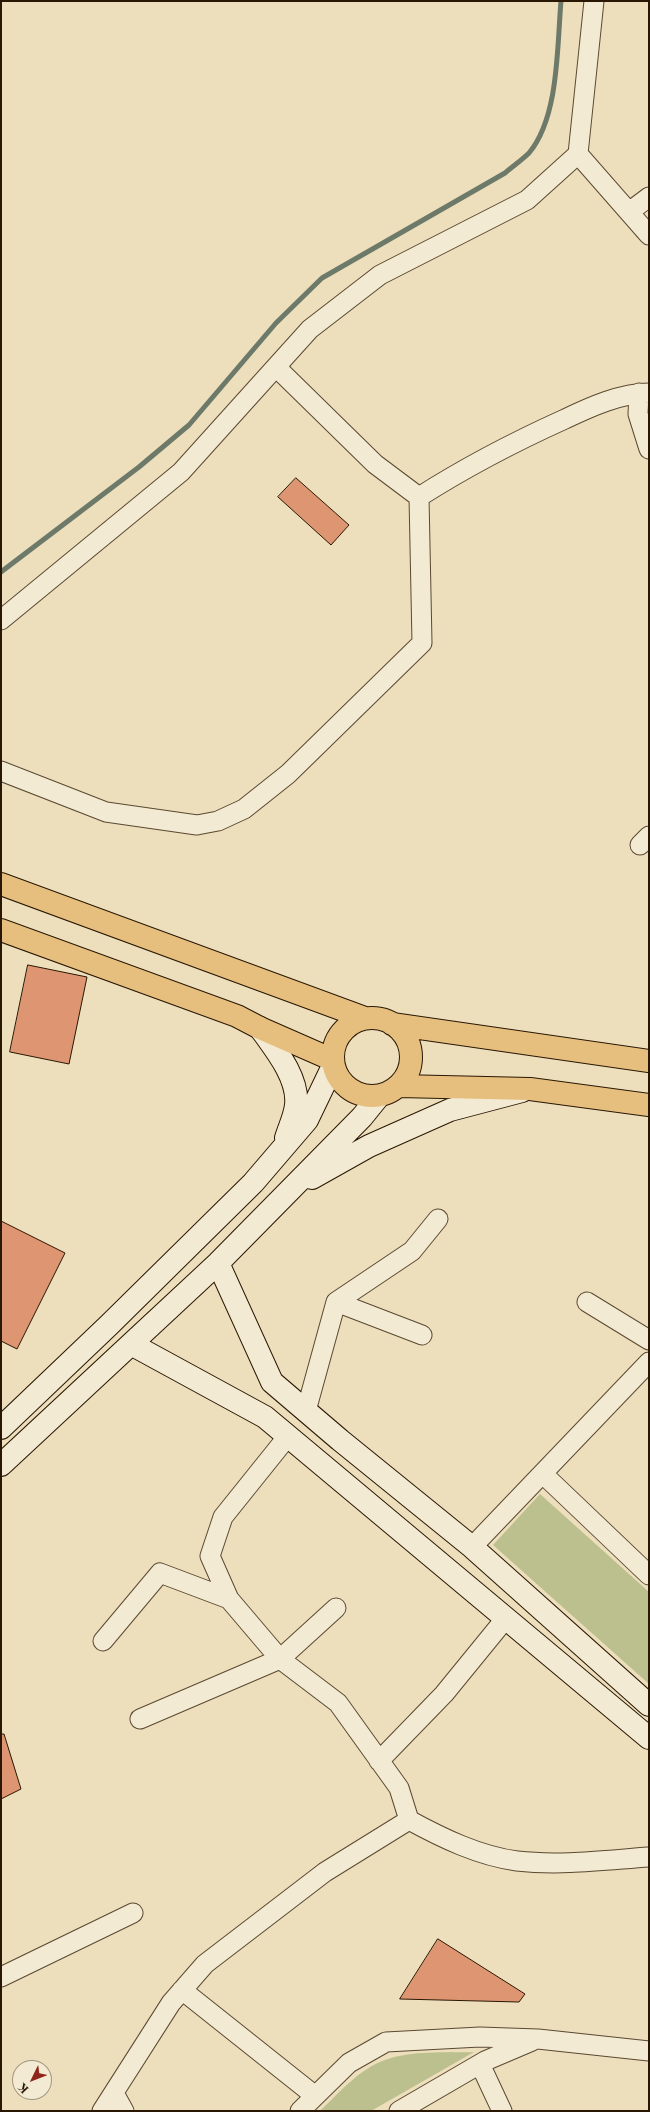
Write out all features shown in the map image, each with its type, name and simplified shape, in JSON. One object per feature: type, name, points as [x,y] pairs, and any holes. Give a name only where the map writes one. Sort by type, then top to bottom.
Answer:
[{"type":"main road","points":[[1,884],[365,1018]]},
{"type":"main road","points":[[1,930],[237,1016],[333,1063],[342,1082],[356,1093],[367,1096],[379,1096],[390,1092],[399,1086],[406,1077],[411,1065],[411,1053],[408,1042],[402,1031],[392,1024]]},
{"type":"main road","points":[[1,1428],[109,1325],[253,1183],[281,1152],[307,1120],[333,1063],[336,1041],[343,1030],[353,1022],[365,1018],[374,1018],[392,1024],[649,1061]]},
{"type":"main road","points":[[260,1028],[281,1057],[294,1087],[296,1105],[281,1152]]},
{"type":"main road","points":[[399,1086],[530,1089],[649,1105]]},
{"type":"main road","points":[[290,1190],[369,1146],[450,1110],[530,1089]]},
{"type":"main road","points":[[1,1465],[218,1263],[362,1117],[379,1096]]},
{"type":"main road","points":[[218,1263],[272,1382],[472,1547],[649,1705]]},
{"type":"main road","points":[[131,1344],[265,1417],[649,1738]]},
{"type":"street","points":[[2,621],[181,472],[310,329],[380,275],[527,200],[578,154],[594,1]]},
{"type":"street","points":[[578,154],[649,234]]},
{"type":"street","points":[[629,212],[649,197]]},
{"type":"street","points":[[276,367],[375,464],[419,497]]},
{"type":"street","points":[[419,497],[456,474],[537,432],[592,406],[644,393],[638,414],[649,449]]},
{"type":"street","points":[[1,771],[106,812],[197,825],[218,820],[244,809],[288,774],[422,643],[419,497]]},
{"type":"street","points":[[649,836],[640,845],[649,846]]},
{"type":"street","points":[[306,1411],[336,1302],[412,1251],[438,1220]]},
{"type":"street","points":[[336,1302],[422,1335]]},
{"type":"street","points":[[587,1302],[649,1340]]},
{"type":"street","points":[[472,1547],[649,1362]]},
{"type":"street","points":[[288,1436],[223,1517],[210,1556],[229,1599],[280,1659],[338,1703],[399,1788],[409,1820],[454,1842],[485,1854],[517,1861],[556,1863],[649,1857]]},
{"type":"street","points":[[543,1474],[649,1575]]},
{"type":"street","points":[[103,1641],[160,1573],[229,1599]]},
{"type":"street","points":[[140,1719],[280,1659],[336,1608]]},
{"type":"street","points":[[379,1761],[444,1694],[506,1618]]},
{"type":"street","points":[[102,2111],[171,2003],[205,1964],[325,1872],[409,1820]]},
{"type":"street","points":[[1,1977],[133,1913]]},
{"type":"street","points":[[182,1990],[314,2095]]},
{"type":"street","points":[[300,2111],[314,2095],[349,2063],[386,2042],[480,2037],[538,2039],[649,2051]]},
{"type":"street","points":[[398,2111],[480,2064],[538,2039]]},
{"type":"street","points":[[480,2064],[502,2111]]},
{"type":"street","points":[[114,2093],[124,2111]]},
{"type":"green space","points":[[540,1494],[649,1592],[649,1684],[493,1545]]},
{"type":"green space","points":[[474,2052],[371,2111],[320,2111],[358,2075],[385,2060],[417,2053]]},
{"type":"building","points":[[296,478],[349,525],[331,545],[278,497]]},
{"type":"building","points":[[28,965],[87,977],[69,1064],[10,1052]]},
{"type":"building","points":[[1,1221],[65,1253],[17,1349],[1,1341]]},
{"type":"building","points":[[1,1734],[4,1734],[21,1789],[1,1799]]},
{"type":"building","points":[[438,1939],[525,1994],[519,2002],[400,1999]]},
{"type":"waterway","points":[[1,572],[139,467],[189,425],[276,323],[322,278],[505,173],[529,153],[539,138],[546,121],[551,101],[555,81],[561,1]]}]
